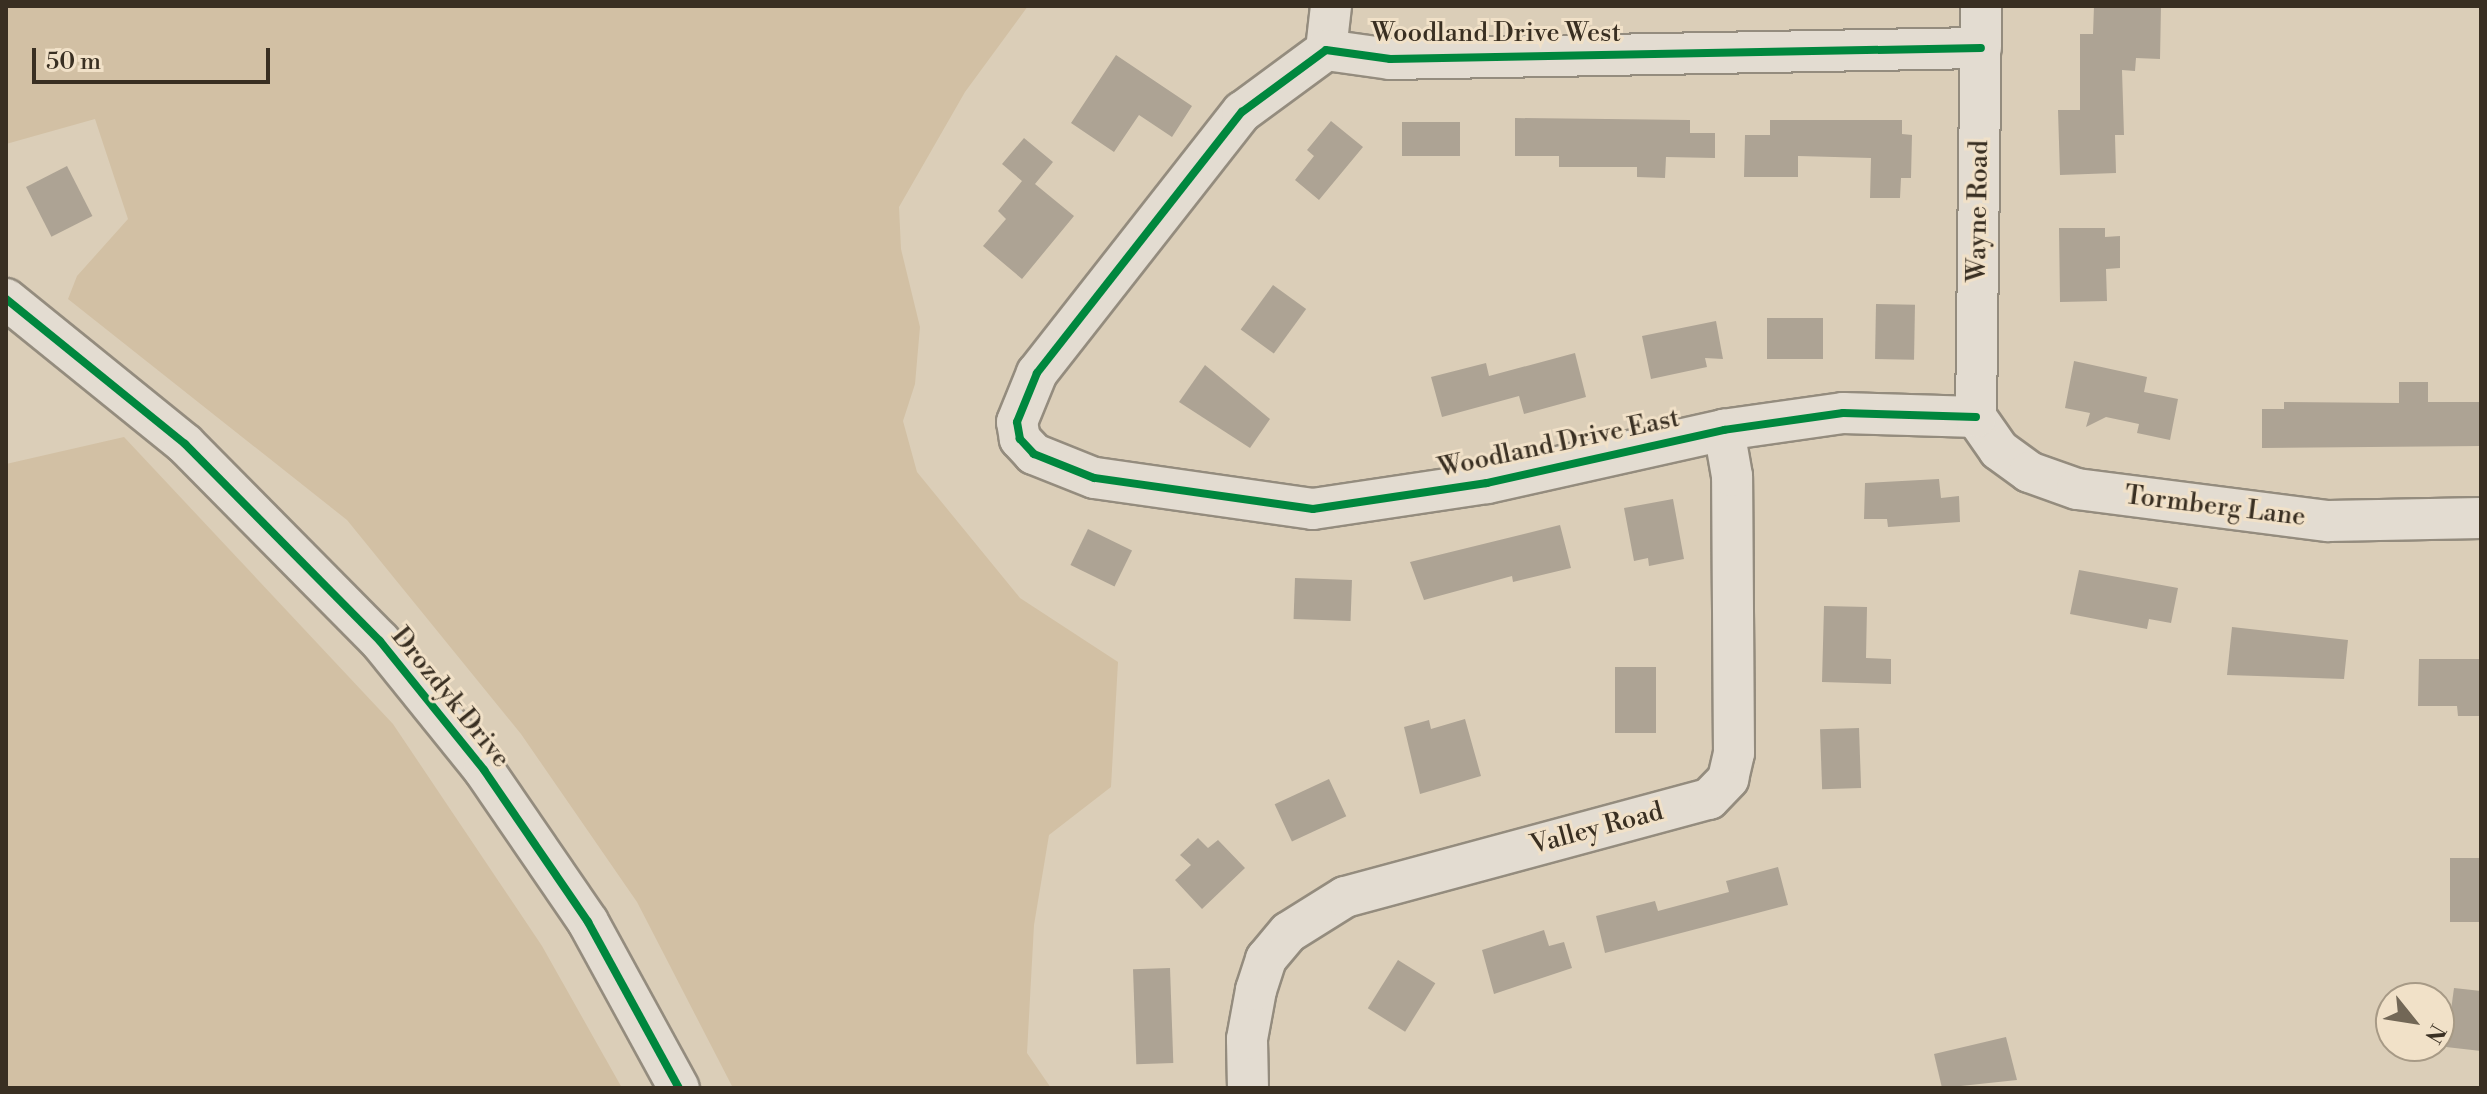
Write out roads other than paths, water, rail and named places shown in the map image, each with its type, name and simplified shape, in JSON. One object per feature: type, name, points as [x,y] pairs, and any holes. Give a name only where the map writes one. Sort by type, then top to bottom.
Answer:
[{"type":"street","points":[[1326,50],[1331,6]]},
{"type":"street","name":"Wayne Road","points":[[1976,417],[1981,6]]},
{"type":"street","name":"Woodland Drive West","points":[[1326,50],[1390,59],[1981,48]]},
{"type":"street","name":"Woodland Drive East","points":[[1326,50],[1242,112],[1037,373],[1022,402],[1020,439],[1034,454],[1094,478],[1313,509],[1487,483],[1724,430],[1843,413],[1976,417]]},
{"type":"street","name":"Drozdyk Drive","points":[[6,299],[185,444],[380,641],[484,770],[588,922],[679,1088]]},
{"type":"street","name":"Tormberg Lane","points":[[1976,417],[2009,458],[2077,489],[2328,521],[2481,518]]},
{"type":"street","name":"Valley Road","points":[[1248,1088],[1247,1039],[1256,990],[1266,959],[1289,932],[1345,897],[1709,799],[1728,779],[1734,753],[1733,507],[1724,430]]}]
